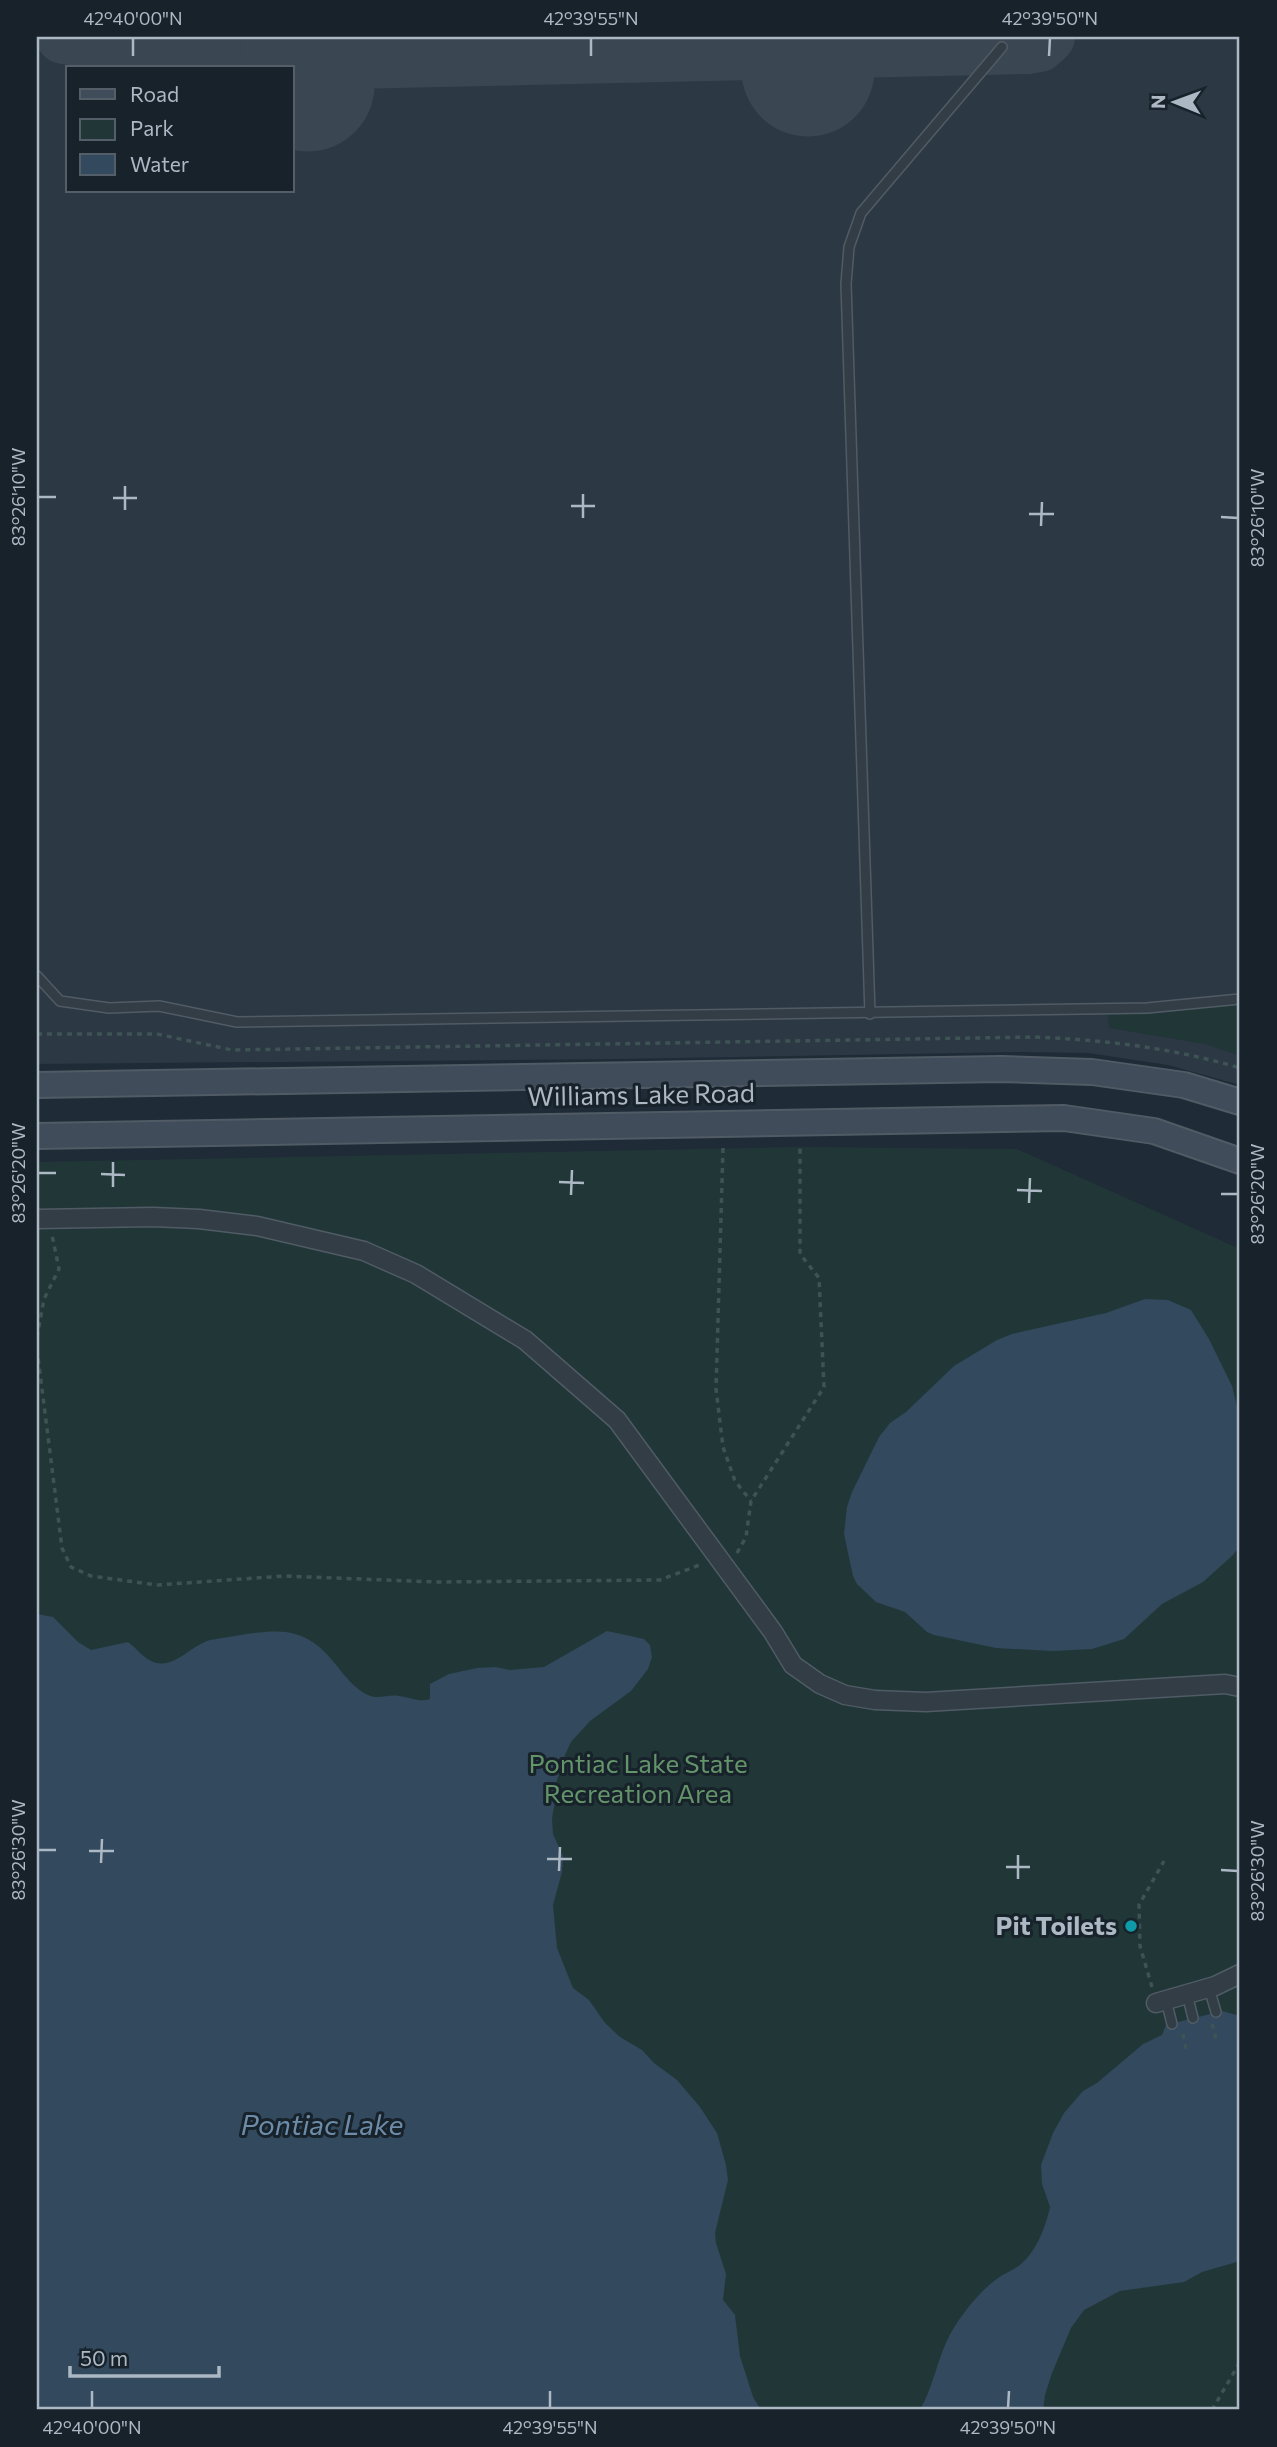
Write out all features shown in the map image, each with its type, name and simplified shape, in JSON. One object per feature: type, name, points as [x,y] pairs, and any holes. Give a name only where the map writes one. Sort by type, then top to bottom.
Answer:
[{"type":"main road","name":"Williams Lake Road","points":[[37,1085],[1001,1069],[1092,1072],[1184,1084],[1240,1102]]},
{"type":"main road","name":"Williams Lake Road","points":[[37,1136],[1064,1118],[1154,1131],[1240,1161]]},
{"type":"street","points":[[43,1219],[153,1217],[257,1226],[363,1251],[416,1274],[525,1340],[617,1420],[773,1632],[793,1665],[820,1684],[845,1695],[926,1702],[1225,1684],[1240,1687]]},
{"type":"street","points":[[1161,2001],[1209,1988],[1240,1974]]},
{"type":"lane","points":[[870,1014],[847,298],[849,247],[861,213],[1002,47]]},
{"type":"lane","points":[[37,976],[60,1001],[109,1008],[159,1006],[237,1023],[1147,1008],[1240,999]]},
{"type":"lane","points":[[1209,1988],[1216,2012]]},
{"type":"lane","points":[[1186,1994],[1193,2018]]},
{"type":"lane","points":[[1161,2001],[1172,2024]]},
{"type":"path","points":[[37,1034],[157,1034],[232,1050],[1035,1037],[1135,1044],[1215,1060],[1240,1068]]},
{"type":"path","points":[[726,1569],[746,1537],[751,1501],[824,1387],[819,1278],[800,1254],[800,1147]]},
{"type":"path","points":[[723,1148],[716,1389],[723,1447],[735,1480],[751,1501]]},
{"type":"path","points":[[37,1337],[44,1299],[59,1269],[43,1219]]},
{"type":"path","points":[[37,1349],[62,1548],[71,1567],[91,1576],[157,1585],[284,1576],[436,1583],[660,1580],[701,1565],[715,1553]]},
{"type":"path","points":[[1161,2001],[1140,1947],[1139,1905],[1164,1861]]},
{"type":"path","points":[[1212,2410],[1240,2362]]},
{"type":"shaded area","points":[[37,37],[1240,37],[1240,1085],[1168,1065],[1088,1053],[37,1064]]},
{"type":"green space","points":[[1240,997],[1240,1056],[1205,1044],[1109,1028],[1107,1007]]},
{"type":"green space","name":"Pontiac Lake State Recreation Area","points":[[800,1147],[1017,1149],[1240,1249],[1240,2410],[37,2410],[37,1162]]},
{"type":"water","points":[[1145,1299],[1168,1300],[1191,1310],[1232,1386],[1240,1419],[1240,1546],[1233,1555],[1203,1582],[1162,1604],[1124,1639],[1092,1649],[1053,1651],[996,1648],[934,1635],[905,1612],[876,1602],[857,1584],[853,1576],[844,1534],[847,1507],[852,1492],[879,1437],[890,1423],[906,1412],[954,1366],[997,1340],[1012,1334],[1106,1313]]},
{"type":"water","name":"Pontiac Lake","points":[[37,1614],[53,1617],[78,1642],[91,1650],[128,1642],[146,1658],[157,1663],[173,1661],[210,1640],[264,1632],[295,1634],[318,1646],[350,1682],[368,1695],[423,1700],[430,1699],[430,1684],[449,1674],[477,1668],[510,1670],[544,1667],[607,1631],[644,1639],[650,1645],[652,1657],[648,1669],[631,1691],[590,1721],[571,1742],[554,1790],[556,1796],[552,1818],[553,1834],[563,1856],[562,1872],[553,1905],[557,1948],[573,1988],[589,2000],[605,2023],[620,2037],[642,2050],[677,2080],[717,2133],[728,2180],[715,2233],[726,2274],[723,2300],[735,2315],[740,2356],[753,2397],[761,2410],[37,2410]]},
{"type":"water","points":[[1222,2011],[1240,2016],[1240,2261],[1202,2272],[1184,2282],[1120,2291],[1084,2310],[1071,2328],[1052,2373],[1043,2410],[920,2410],[944,2346],[959,2320],[986,2288],[1026,2259],[1040,2238],[1050,2207],[1042,2184],[1041,2165],[1064,2113],[1083,2091],[1097,2083],[1143,2044],[1162,2035],[1166,2025]]},
{"type":"taxiway","points":[[63,37],[174,52],[308,63],[1027,47],[1039,45],[1048,37]]},
{"type":"runway","points":[[307,37],[308,85]]},
{"type":"runway","points":[[807,37],[808,70]]},
{"type":"place","name":"Pit Toilets","points":[[1131,1926]]}]
